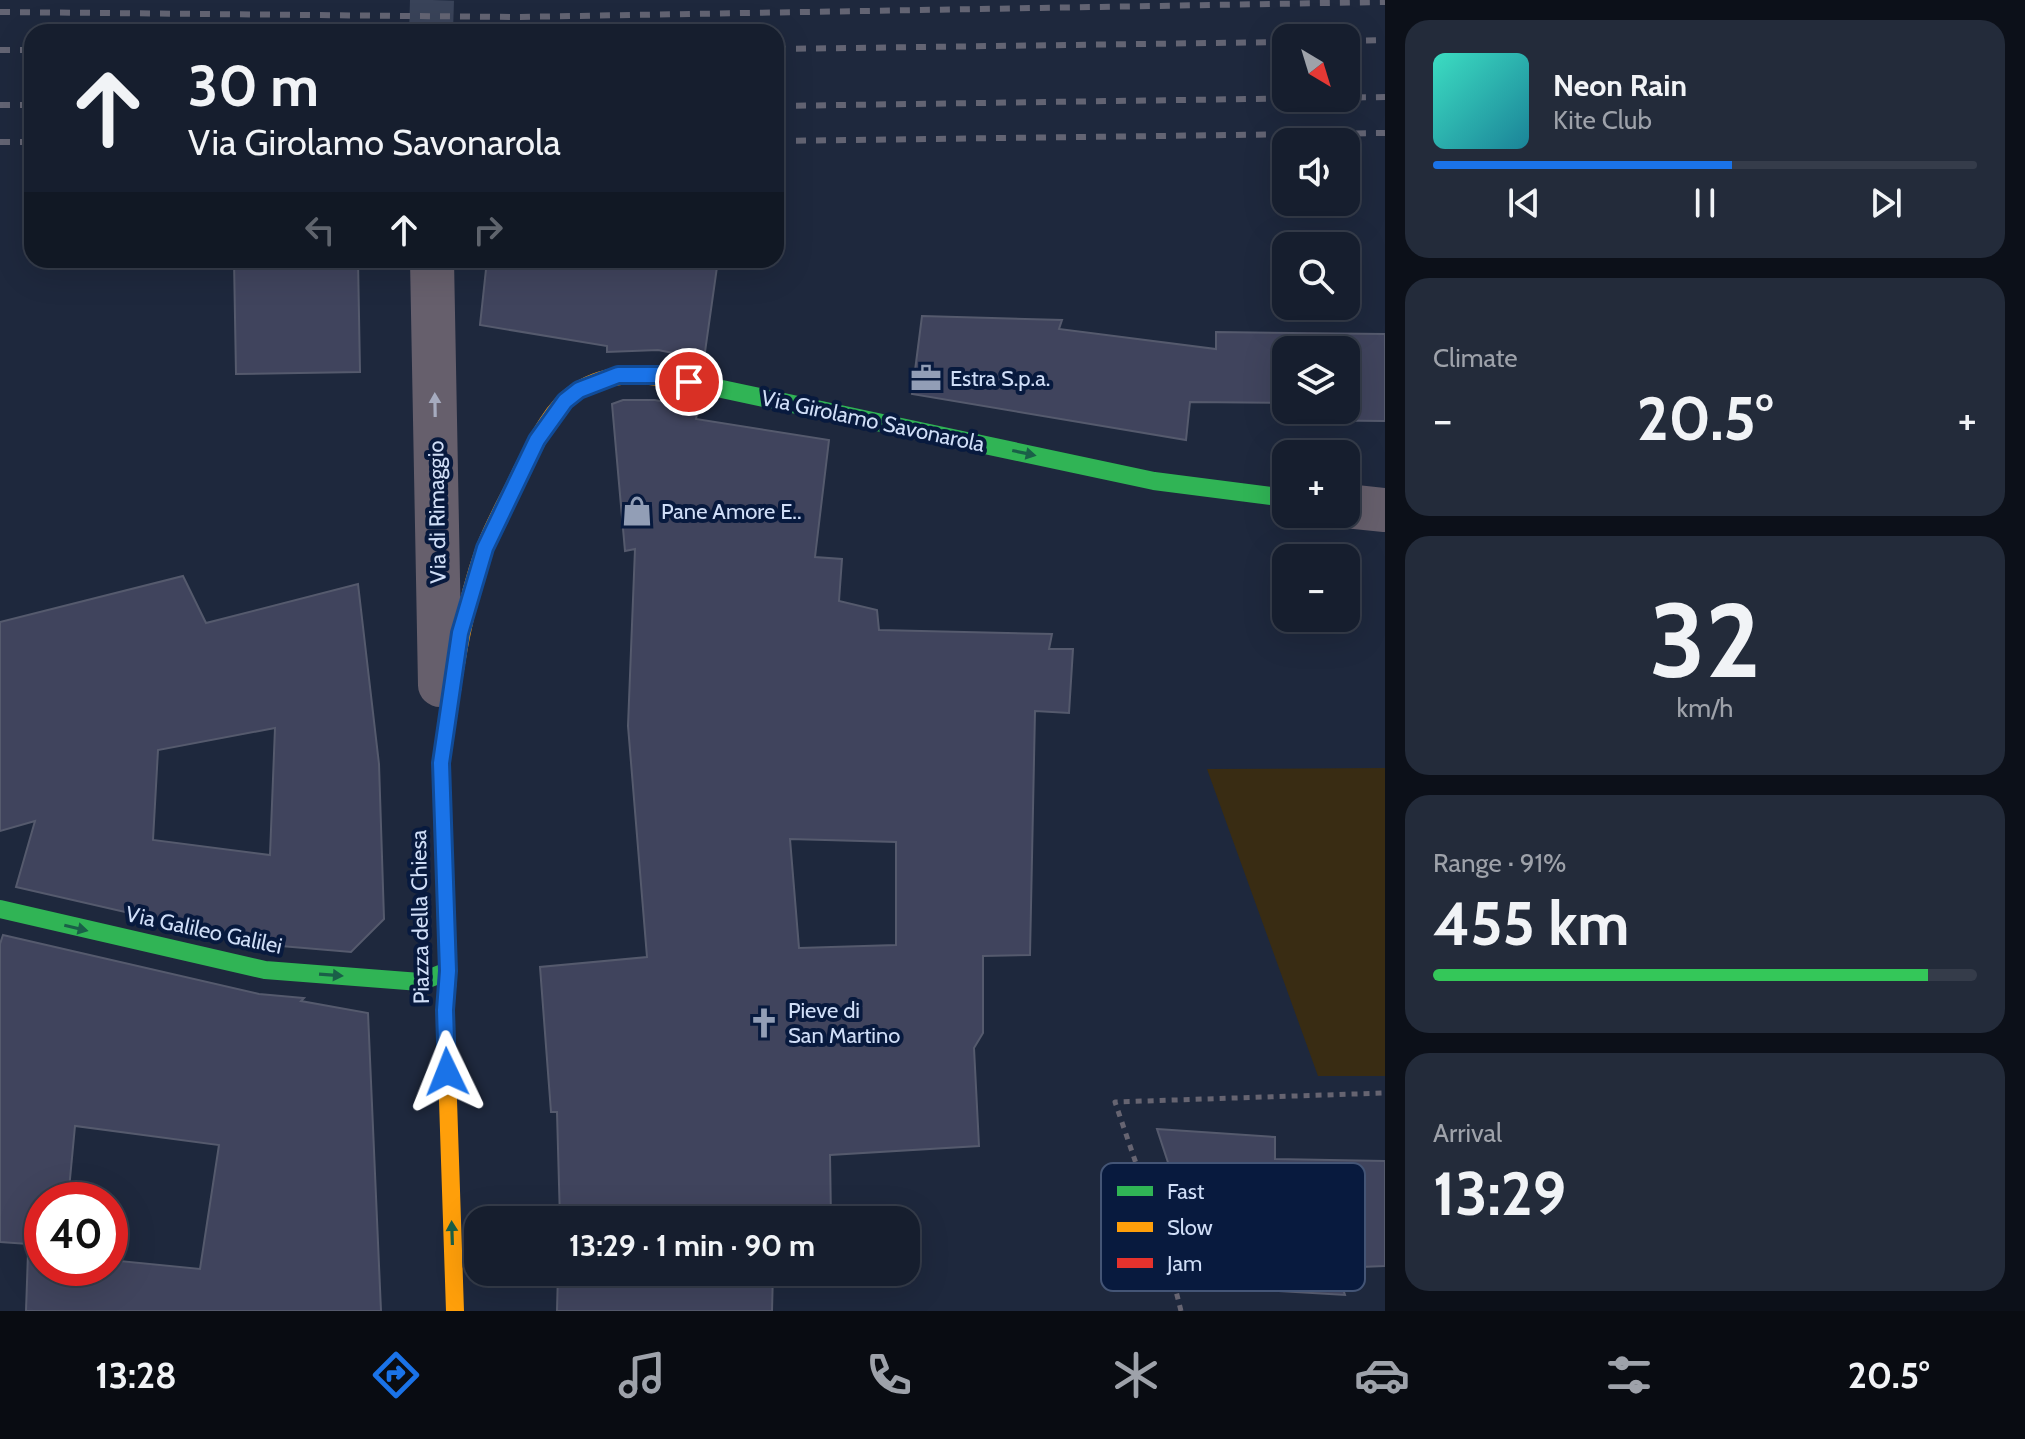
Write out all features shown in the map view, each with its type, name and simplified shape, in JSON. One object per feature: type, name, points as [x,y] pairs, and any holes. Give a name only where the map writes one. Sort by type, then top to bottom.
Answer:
[{"type":"street","name":"Via di Rimaggio","points":[[432,268],[441,763]]},
{"type":"street","name":"Via Girolamo Savonarola","points":[[441,763],[460,633],[485,548],[537,440],[565,401],[579,390],[618,375],[658,375],[1154,481],[1272,496]]},
{"type":"street","points":[[1360,507],[1385,510]]},
{"type":"street","name":"Piazza della Chiesa","points":[[441,763],[455,1311]]},
{"type":"street","name":"Via Galileo Galilei","points":[[0,909],[265,970],[420,982],[448,971]]},
{"type":"path","points":[[1136,1163],[1115,1102],[1385,1093]]},
{"type":"path","points":[[1176,1291],[1181,1311]]},
{"type":"shaded area","points":[[1385,768],[1385,1076],[1318,1076],[1207,769]]},
{"type":"building","points":[[234,268],[358,268],[360,372],[236,374]]},
{"type":"building","points":[[486,268],[717,268],[704,359],[658,350],[607,352],[607,346],[480,325]]},
{"type":"building","points":[[922,316],[1062,320],[1059,329],[1216,349],[1216,332],[1385,334],[1385,421],[1360,421],[1360,336],[1272,336],[1272,403],[1190,402],[1186,440],[912,394]]},
{"type":"building","points":[[623,400],[655,400],[698,409],[696,419],[829,440],[815,557],[842,559],[839,601],[877,610],[879,630],[1052,634],[1049,649],[1073,649],[1069,713],[1035,711],[1030,955],[983,956],[983,1033],[974,1048],[979,1146],[830,1155],[831,1206],[560,1206],[557,1112],[551,1112],[540,967],[647,957],[628,726],[635,549],[625,551],[612,404]],"holes":[[[790,839],[896,842],[896,945],[799,948]]]},
{"type":"building","points":[[183,576],[206,623],[358,584],[379,764],[384,919],[351,952],[269,945],[16,887],[35,821],[0,831],[0,622]],"holes":[[[275,728],[270,855],[153,840],[158,750]]]},
{"type":"building","points":[[3,935],[259,994],[304,998],[301,1001],[368,1013],[381,1311],[26,1311],[27,1286],[128,1286],[128,1262],[200,1269],[219,1145],[75,1126],[70,1182],[24,1182],[24,1244],[0,1242],[0,944]]},
{"type":"building","points":[[1157,1129],[1275,1137],[1275,1159],[1385,1161],[1385,1266],[1365,1267],[1365,1163],[1168,1163]]},
{"type":"building","points":[[558,1286],[773,1286],[772,1311],[557,1311]]},
{"type":"building","points":[[1277,1291],[1344,1291],[1345,1295]]},
{"type":"tunnel","points":[[431,24],[432,0]]},
{"type":"railway","points":[[0,12],[515,17],[1385,2]]},
{"type":"railway","points":[[1360,41],[1385,40]]},
{"type":"railway","points":[[784,49],[1272,42]]},
{"type":"railway","points":[[0,50],[24,50]]},
{"type":"railway","points":[[784,106],[1385,97]]},
{"type":"railway","points":[[0,105],[24,105]]},
{"type":"railway","points":[[784,141],[1385,133]]},
{"type":"railway","points":[[0,142],[24,142]]},
{"type":"traffic: fast","points":[[689,382],[1154,481],[1272,496]]},
{"type":"traffic: fast","points":[[0,909],[265,970],[420,982],[448,971]]},
{"type":"traffic: slow","points":[[447,724],[466,615],[484,550],[521,472],[558,408],[589,385],[617,377],[646,376],[689,382]]},
{"type":"traffic: slow","points":[[448,977],[445,1010],[455,1311]]},
{"type":"traffic: jam","points":[[447,724],[441,763],[448,977]]},
{"type":"place","name":"Estra S.p.a.","points":[[926,378]]},
{"type":"place","name":"Pane Amore E..","points":[[637,511]]},
{"type":"place","name":"Pieve di San Martino","points":[[764,1023]]},
{"type":"route","points":[[447,1072],[445,1010],[448,971],[441,763],[460,633],[485,548],[537,440],[565,401],[579,390],[618,375],[658,375],[689,382]]}]
